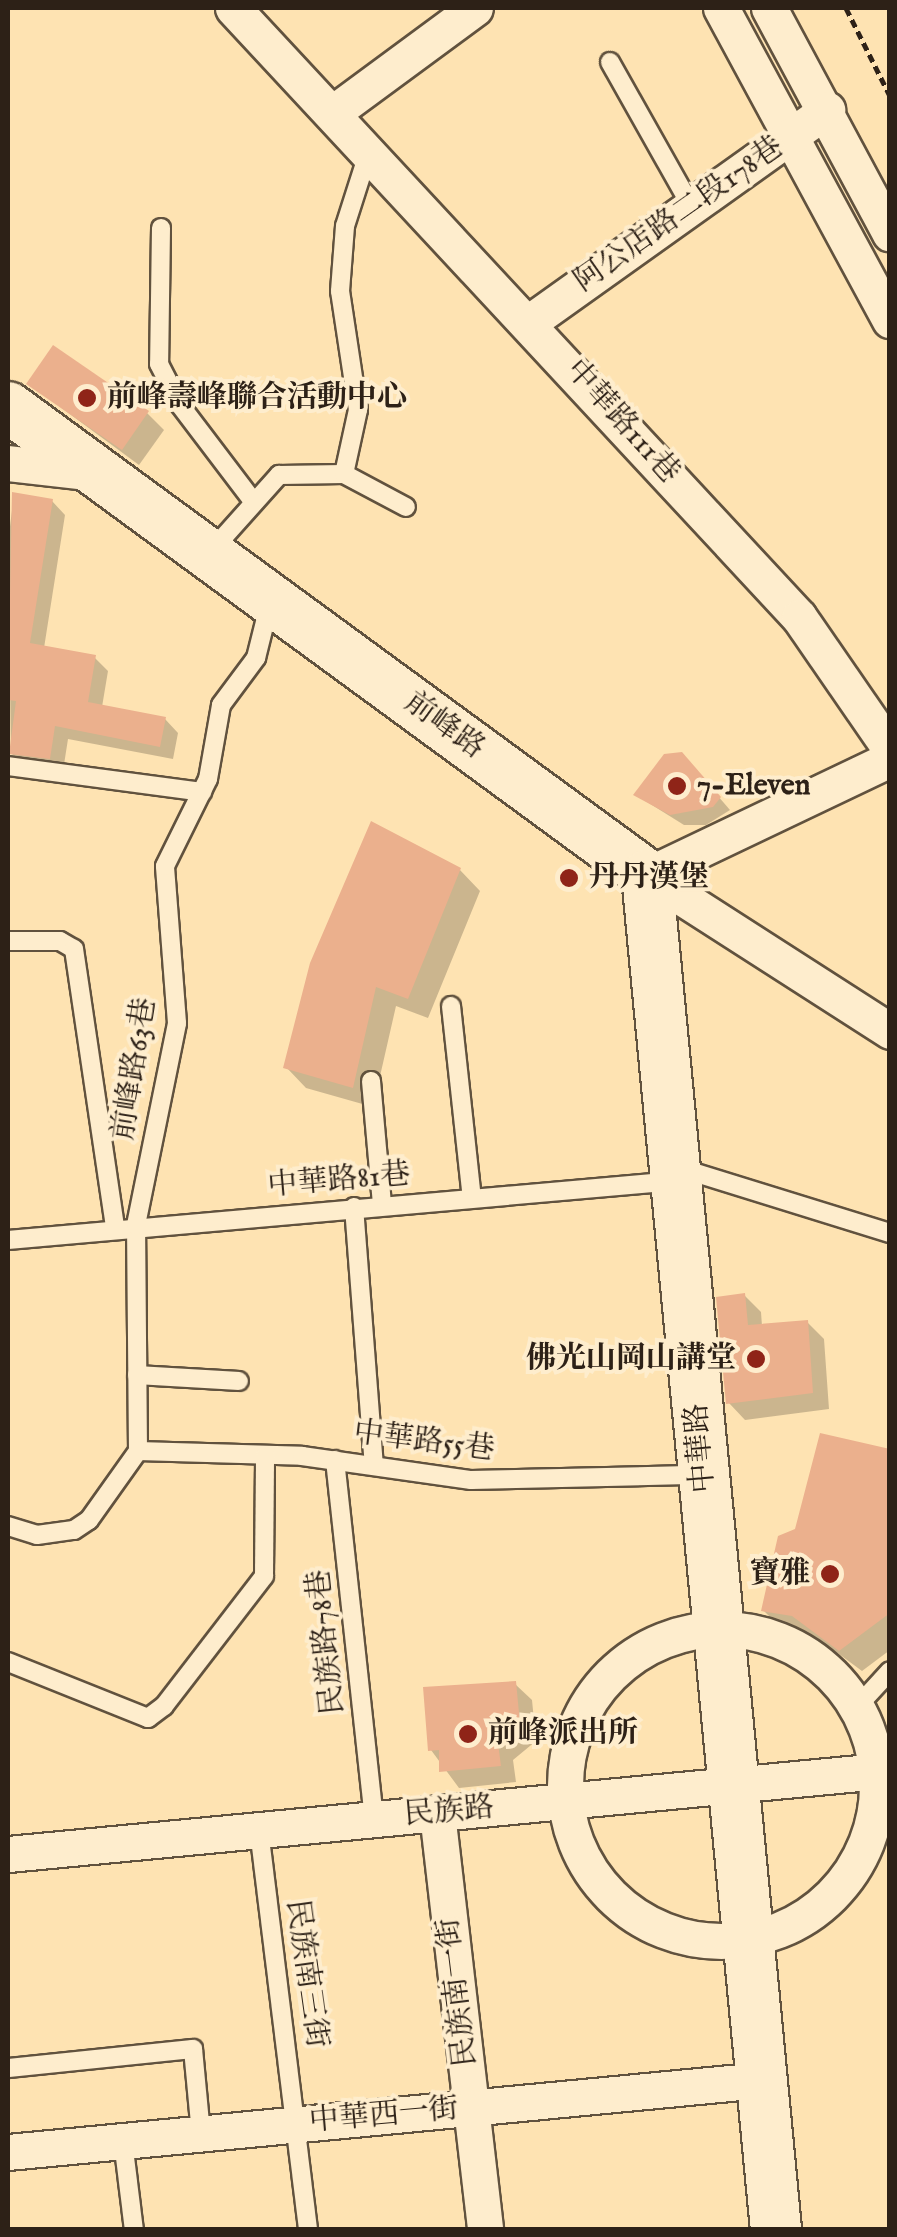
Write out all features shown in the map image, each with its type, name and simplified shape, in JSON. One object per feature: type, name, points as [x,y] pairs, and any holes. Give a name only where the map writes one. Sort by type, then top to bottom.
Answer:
[{"type":"main road","name":"前峰路","points":[[8,407],[646,875]]},
{"type":"main road","name":"中華路","points":[[646,875],[776,2230]]},
{"type":"street","name":"中華路111巷","points":[[233,8],[530,320],[800,617],[890,750]]},
{"type":"street","points":[[334,112],[475,8]]},
{"type":"street","points":[[721,8],[890,320]]},
{"type":"street","points":[[769,8],[890,234]]},
{"type":"street","name":"阿公店路二段178巷","points":[[530,320],[827,110]]},
{"type":"street","points":[[8,463],[98,473]]},
{"type":"street","points":[[646,875],[890,759]]},
{"type":"street","name":"前峰路","points":[[646,875],[890,1031]]},
{"type":"street","points":[[718,1628],[756,1632],[802,1650],[840,1682],[856,1708],[884,1770],[875,1820],[857,1866],[825,1903],[783,1930],[748,1941],[686,1939],[640,1921],[602,1890],[576,1848],[563,1801],[566,1751],[578,1720],[617,1667],[659,1641],[718,1628]]},
{"type":"street","name":"民族路","points":[[8,1854],[884,1770]]},
{"type":"street","name":"民族南一街","points":[[437,1813],[485,2230]]},
{"type":"street","name":"中華西一街","points":[[8,2152],[761,2080]]},
{"type":"lane","points":[[610,62],[690,204]]},
{"type":"lane","points":[[344,474],[358,410],[340,292],[345,226],[369,151]]},
{"type":"lane","points":[[161,228],[159,364],[180,405],[252,500]]},
{"type":"lane","points":[[209,554],[252,500],[278,475],[344,474],[406,508]]},
{"type":"lane","name":"前峰路63巷","points":[[138,1451],[136,1226],[176,1024],[166,866],[202,792],[221,705],[256,658],[271,600]]},
{"type":"lane","points":[[8,766],[202,792]]},
{"type":"lane","points":[[8,940],[60,940],[74,949],[115,1228]]},
{"type":"lane","points":[[450,1006],[472,1198]]},
{"type":"lane","points":[[371,1081],[382,1205]]},
{"type":"lane","points":[[675,1173],[890,1233]]},
{"type":"lane","name":"中華路81巷","points":[[8,1240],[472,1198],[675,1173]]},
{"type":"lane","points":[[354,1207],[374,1464]]},
{"type":"lane","points":[[138,1374],[238,1381]]},
{"type":"lane","points":[[8,1526],[37,1536],[74,1530],[89,1520],[138,1451]]},
{"type":"lane","name":"中華路55巷","points":[[138,1451],[336,1460],[470,1480],[704,1474]]},
{"type":"lane","points":[[8,1662],[148,1718],[164,1706],[264,1576],[265,1456]]},
{"type":"lane","name":"民族路78巷","points":[[336,1460],[374,1819]]},
{"type":"lane","points":[[856,1708],[890,1671]]},
{"type":"lane","name":"民族南三街","points":[[259,1830],[308,2230]]},
{"type":"lane","points":[[8,2068],[193,2049],[201,2133]]},
{"type":"lane","points":[[122,2141],[134,2230]]},
{"type":"path","points":[[846,8],[890,96]]},
{"type":"building","name":"前峰壽峰聯合活動中心","points":[[53,345],[149,411],[122,450],[26,384]]},
{"type":"building","points":[[12,492],[53,499],[30,643],[96,655],[88,702],[166,717],[160,747],[55,726],[50,759],[9,754],[16,701],[8,700]]},
{"type":"building","name":"7-Eleven","points":[[682,752],[721,797],[713,807],[670,815],[633,795],[664,754]]},
{"type":"building","points":[[371,821],[461,868],[408,999],[376,987],[353,1088],[283,1068],[310,963]]},
{"type":"building","name":"佛光山岡山講堂","points":[[745,1293],[748,1325],[808,1320],[813,1393],[726,1404],[716,1297]]},
{"type":"building","name":"寶雅","points":[[820,1433],[890,1449],[890,1613],[839,1651],[792,1616],[761,1611],[778,1536],[795,1529]]},
{"type":"building","name":"前峰派出所","points":[[516,1681],[520,1724],[498,1743],[501,1766],[439,1772],[439,1750],[428,1751],[423,1687]]},
{"type":"place","name":"前峰壽峰聯合活動中心","points":[[87,398]]},
{"type":"place","name":"7-Eleven","points":[[677,786]]},
{"type":"place","name":"丹丹漢堡","points":[[569,878]]},
{"type":"place","name":"佛光山岡山講堂","points":[[756,1359]]},
{"type":"place","name":"寶雅","points":[[830,1574]]},
{"type":"place","name":"前峰派出所","points":[[468,1734]]}]
